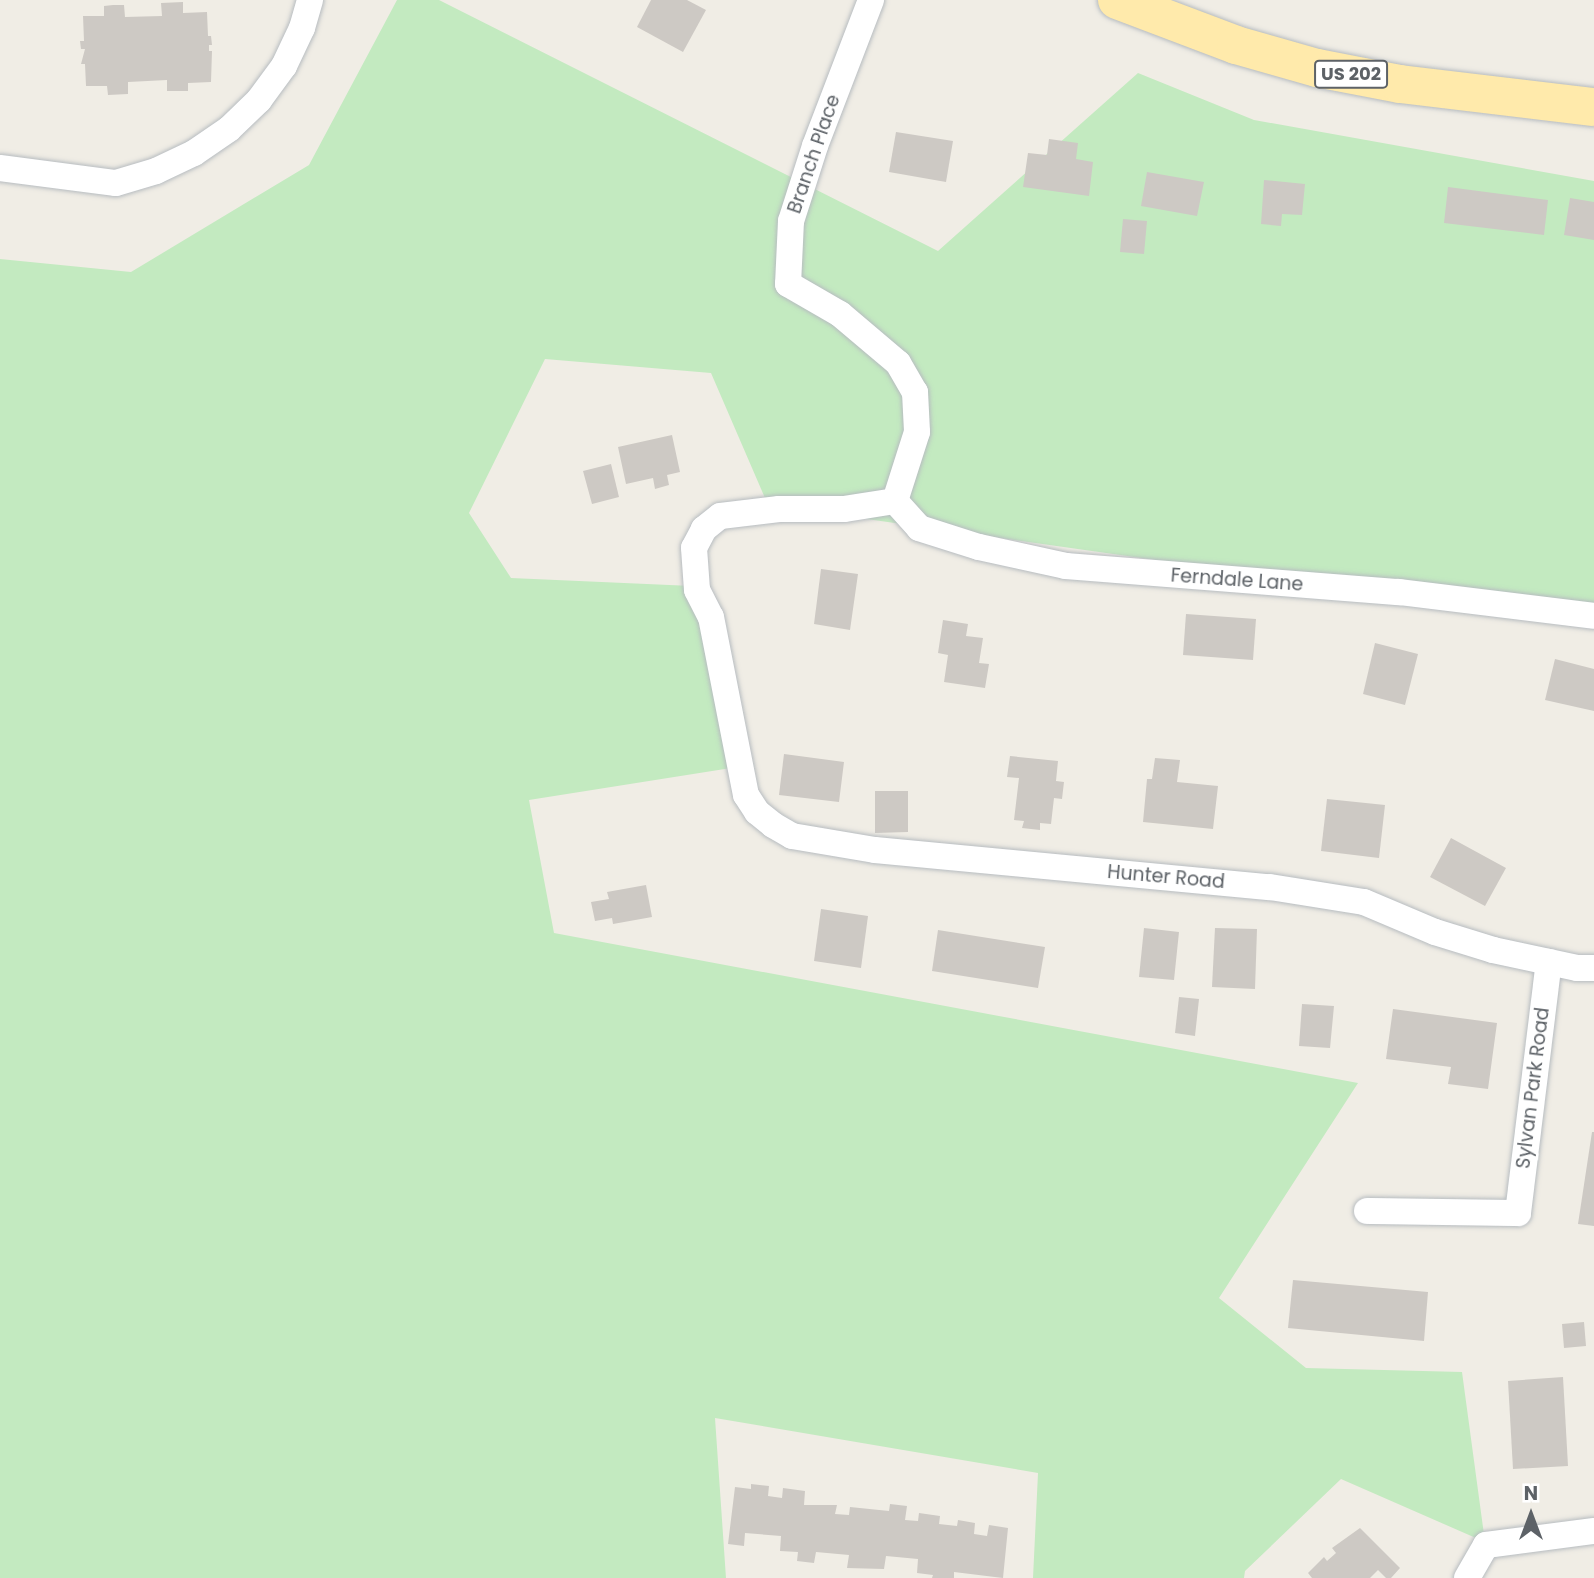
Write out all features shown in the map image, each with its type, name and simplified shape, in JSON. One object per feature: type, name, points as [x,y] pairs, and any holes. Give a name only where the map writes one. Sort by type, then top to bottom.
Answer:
[{"type":"main road","name":"US 202","points":[[1117,0],[1236,45],[1317,68],[1400,84],[1594,107]]},
{"type":"street","points":[[0,168],[116,183],[156,171],[194,153],[229,129],[259,100],[284,66],[302,28],[310,0]]},
{"type":"street","name":"Branch Place","points":[[871,0],[815,146],[791,221],[788,284],[840,314],[898,363],[915,392],[918,432],[895,501]]},
{"type":"street","name":"Ferndale Lane","points":[[895,501],[919,527],[979,547],[1066,566],[1399,592],[1594,616]]},
{"type":"street","name":"Hunter Road","points":[[895,501],[844,509],[779,509],[720,516],[704,529],[694,548],[697,590],[711,617],[746,795],[757,812],[792,836],[875,850],[1270,887],[1364,902],[1435,932],[1493,950],[1594,968]]},
{"type":"street","name":"Sylvan Park Road","points":[[1367,1211],[1518,1213],[1549,962]]},
{"type":"street","points":[[1467,1578],[1486,1545],[1594,1531]]},
{"type":"green space","points":[[397,0],[439,0],[938,251],[1138,73],[1254,120],[1594,181],[1594,622],[768,505],[711,373],[545,359],[469,513],[511,578],[692,586],[731,768],[529,800],[554,933],[1358,1083],[1219,1298],[1306,1368],[1462,1372],[1485,1542],[1341,1479],[1245,1571],[1244,1578],[1033,1578],[1038,1473],[715,1418],[726,1578],[0,1578],[0,259],[131,272],[309,165]]},
{"type":"building","points":[[651,0],[687,0],[706,10],[683,52],[637,27]]},
{"type":"building","points":[[183,2],[183,13],[207,12],[208,36],[211,36],[212,45],[209,45],[209,51],[212,51],[211,82],[188,83],[188,91],[167,91],[167,80],[128,82],[128,94],[108,95],[107,86],[86,86],[85,64],[81,64],[85,49],[81,49],[80,41],[84,41],[83,16],[104,16],[104,6],[124,5],[125,17],[162,16],[161,3]]},
{"type":"building","points":[[896,132],[953,141],[946,182],[889,172]]},
{"type":"building","points":[[1049,139],[1078,143],[1076,159],[1093,162],[1089,196],[1023,187],[1028,153],[1047,155]]},
{"type":"building","points":[[1147,172],[1204,182],[1197,216],[1141,206]]},
{"type":"building","points":[[1264,180],[1305,184],[1302,215],[1282,214],[1281,226],[1261,224]]},
{"type":"building","points":[[1448,187],[1548,200],[1544,235],[1444,223]]},
{"type":"building","points":[[1570,198],[1594,202],[1594,240],[1564,235]]},
{"type":"building","points":[[1123,219],[1147,221],[1144,254],[1120,252]]},
{"type":"building","points":[[672,435],[680,472],[667,475],[669,485],[655,489],[653,478],[626,484],[618,447]]},
{"type":"building","points":[[611,464],[619,497],[592,504],[583,471]]},
{"type":"building","points":[[821,569],[858,574],[850,630],[814,624]]},
{"type":"building","points":[[1186,614],[1256,619],[1253,660],[1183,655]]},
{"type":"building","points":[[943,620],[968,624],[966,636],[983,638],[979,663],[989,664],[985,688],[944,682],[948,655],[938,653]]},
{"type":"building","points":[[1375,643],[1418,654],[1405,705],[1363,694]]},
{"type":"building","points":[[1555,659],[1594,669],[1594,711],[1545,700]]},
{"type":"building","points":[[784,754],[844,762],[839,802],[779,795]]},
{"type":"building","points":[[1010,756],[1058,761],[1056,781],[1064,782],[1062,799],[1054,798],[1051,824],[1040,823],[1040,830],[1022,828],[1024,821],[1014,820],[1019,778],[1007,777]]},
{"type":"building","points":[[1155,758],[1180,760],[1177,782],[1218,786],[1213,829],[1143,822],[1147,779],[1152,779]]},
{"type":"building","points":[[875,791],[908,791],[908,832],[875,833]]},
{"type":"building","points":[[1327,799],[1385,805],[1379,858],[1321,851]]},
{"type":"building","points":[[1451,838],[1506,868],[1485,906],[1430,877]]},
{"type":"building","points":[[646,885],[652,917],[613,924],[612,918],[595,921],[591,902],[609,899],[607,892]]},
{"type":"building","points":[[821,909],[868,916],[861,968],[814,961]]},
{"type":"building","points":[[1144,928],[1179,932],[1174,980],[1139,977]]},
{"type":"building","points":[[1215,928],[1257,929],[1255,989],[1212,987]]},
{"type":"building","points":[[938,930],[1045,947],[1038,988],[932,971]]},
{"type":"building","points":[[1179,997],[1199,999],[1195,1036],[1175,1033]]},
{"type":"building","points":[[1302,1004],[1334,1006],[1330,1048],[1299,1046]]},
{"type":"building","points":[[1393,1009],[1497,1023],[1488,1089],[1448,1084],[1451,1067],[1386,1059]]},
{"type":"building","points":[[1594,1132],[1594,1226],[1578,1224]]},
{"type":"building","points":[[1293,1280],[1428,1292],[1424,1341],[1288,1328]]},
{"type":"building","points":[[1584,1322],[1586,1346],[1564,1348],[1562,1324]]},
{"type":"building","points":[[1563,1377],[1568,1466],[1513,1469],[1508,1381]]},
{"type":"building","points":[[751,1484],[769,1486],[768,1496],[782,1498],[783,1488],[805,1491],[804,1505],[837,1505],[835,1514],[849,1515],[850,1507],[889,1511],[890,1504],[907,1506],[905,1520],[918,1521],[919,1513],[940,1516],[939,1524],[957,1526],[958,1520],[975,1523],[974,1534],[987,1536],[989,1525],[1008,1528],[1003,1578],[954,1572],[954,1578],[932,1578],[933,1575],[917,1573],[918,1559],[886,1556],[884,1569],[847,1568],[849,1555],[816,1552],[814,1563],[797,1561],[798,1552],[780,1551],[781,1536],[745,1533],[744,1546],[728,1544],[735,1487],[751,1489]]},
{"type":"building","points":[[1360,1528],[1400,1568],[1391,1578],[1386,1578],[1378,1570],[1370,1578],[1312,1578],[1308,1573],[1324,1557],[1327,1561],[1336,1553],[1332,1548]]}]
